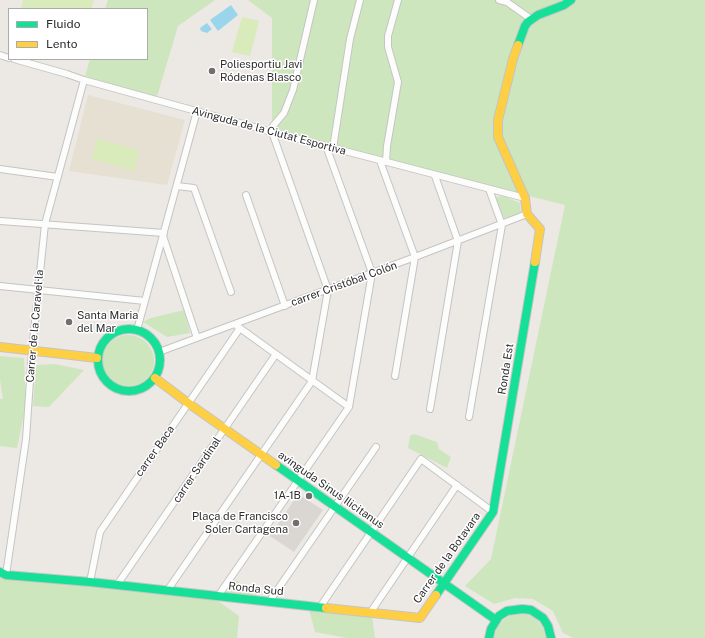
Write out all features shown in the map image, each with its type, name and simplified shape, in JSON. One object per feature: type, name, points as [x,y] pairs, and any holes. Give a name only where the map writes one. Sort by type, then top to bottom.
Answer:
[{"type":"street","points":[[167,590],[312,381],[328,290],[272,132],[273,126],[284,113],[293,90],[314,0]]},
{"type":"street","points":[[333,148],[338,106],[350,39],[360,0]]},
{"type":"street","points":[[395,376],[415,257],[383,161],[398,82],[388,48],[388,36],[398,0]]},
{"type":"street","points":[[499,0],[507,2],[531,19]]},
{"type":"street","points":[[527,214],[523,194],[498,137],[498,128],[506,84],[517,46],[525,26],[531,19],[542,13],[564,5],[571,0]]},
{"type":"street","name":"Avinguda de la Ciutat Esportiva","points":[[18,60],[84,80],[435,176],[489,189],[523,194]]},
{"type":"street","name":"Carrer de la Caravel·la","points":[[3,574],[26,439],[32,351],[45,224],[84,80]]},
{"type":"street","points":[[137,330],[197,111]]},
{"type":"street","points":[[218,596],[349,407],[372,273],[326,146]]},
{"type":"street","points":[[0,169],[58,177]]},
{"type":"street","points":[[430,409],[458,241],[435,176]]},
{"type":"street","points":[[177,186],[194,188],[231,292]]},
{"type":"street","points":[[469,417],[502,225],[489,189]]},
{"type":"street","points":[[246,195],[285,306]]},
{"type":"street","name":"carrer Cristóbal Colón","points":[[159,352],[197,338],[237,326],[285,306],[502,225],[527,214]]},
{"type":"street","name":"Ronda Est","points":[[493,512],[540,229],[527,214]]},
{"type":"street","points":[[0,221],[163,234]]},
{"type":"street","points":[[163,234],[197,338]]},
{"type":"street","points":[[0,286],[145,301]]},
{"type":"street","points":[[237,326],[349,407]]},
{"type":"street","name":"carrer Baca","points":[[90,582],[100,532],[188,403],[237,326]]},
{"type":"street","points":[[122,329],[137,330],[151,338],[159,352],[160,365],[154,378],[140,389],[125,391],[116,389],[108,384],[98,367],[97,358],[99,348],[108,336],[122,329]]},
{"type":"street","points":[[0,347],[97,358]]},
{"type":"street","name":"carrer Sardinal","points":[[117,585],[276,354]]},
{"type":"street","name":"avinguda Sinus Ilicitanus","points":[[154,378],[496,620]]},
{"type":"street","points":[[269,602],[376,447]]},
{"type":"street","points":[[320,607],[421,459],[493,512]]},
{"type":"street","points":[[370,613],[457,485]]},
{"type":"street","name":"Carrer de la Botavara","points":[[420,618],[493,512]]},
{"type":"street","name":"Ronda Sud","points":[[3,574],[167,590],[420,618]]},
{"type":"street","points":[[489,638],[491,629],[496,620],[503,613],[522,608],[531,610],[540,615],[546,622],[551,638]]},
{"type":"shaded area","points":[[88,95],[185,120],[167,185],[69,171]]},
{"type":"shaded area","name":"Plaça de Francisco Soler Cartagena","points":[[298,494],[323,510],[294,552],[270,536]]},
{"type":"green space","points":[[23,0],[94,0],[91,8],[21,8]]},
{"type":"green space","points":[[108,0],[215,0],[178,26],[156,100],[84,80],[90,60],[148,60],[148,8],[105,8]]},
{"type":"green space","points":[[248,0],[705,0],[705,638],[573,638],[563,633],[553,611],[533,599],[515,598],[494,604],[465,586],[491,559],[565,205],[272,132],[272,18]]},
{"type":"green space","points":[[242,17],[259,21],[250,56],[232,52]]},
{"type":"green space","points":[[97,139],[139,150],[134,171],[92,159]]},
{"type":"green space","points":[[503,196],[520,203],[521,214],[504,218],[495,197]]},
{"type":"green space","points":[[184,310],[190,333],[167,337],[143,322],[151,318]]},
{"type":"green space","points":[[128,335],[142,339],[150,347],[154,361],[150,375],[142,383],[128,387],[114,383],[106,375],[102,361],[106,347],[114,339]]},
{"type":"green space","points":[[0,356],[24,358],[26,404],[17,448],[0,446],[0,399],[3,399],[0,380]]},
{"type":"green space","points":[[55,364],[84,370],[49,407],[33,406],[36,365]]},
{"type":"green space","points":[[414,434],[437,442],[439,449],[451,457],[447,468],[408,448],[410,436]]},
{"type":"green space","points":[[0,576],[218,601],[239,616],[237,638],[0,638]]},
{"type":"green space","points":[[236,580],[245,586],[261,598],[227,592]]},
{"type":"green space","points":[[309,609],[372,616],[375,638],[347,638],[315,632]]},
{"type":"green space","points":[[520,614],[529,615],[538,621],[543,628],[546,638],[494,638],[497,628],[502,621],[509,616]]},
{"type":"water","points":[[231,5],[238,15],[218,31],[210,20]]},
{"type":"water","points":[[207,23],[212,29],[207,33],[201,31],[200,28]]},
{"type":"traffic: fast","points":[[518,45],[528,22],[538,15],[564,5],[571,0]]},
{"type":"traffic: fast","points":[[436,595],[493,512],[535,262]]},
{"type":"traffic: fast","points":[[123,329],[135,329],[151,338],[158,348],[160,360],[158,372],[151,382],[135,391],[123,391],[112,386],[103,377],[98,366],[98,354],[103,343],[112,334],[123,329]]},
{"type":"traffic: fast","points":[[276,465],[496,620]]},
{"type":"traffic: fast","points":[[0,572],[6,575],[90,582],[326,608]]},
{"type":"traffic: fast","points":[[489,638],[491,629],[499,616],[507,611],[522,609],[531,610],[543,618],[548,626],[551,638]]},
{"type":"traffic: slow","points":[[518,45],[513,59],[498,120],[498,137],[525,198],[527,214],[540,229],[535,262]]},
{"type":"traffic: slow","points":[[0,347],[97,358]]},
{"type":"traffic: slow","points":[[155,378],[276,465]]},
{"type":"traffic: slow","points":[[326,608],[420,618],[436,595]]},
{"type":"place","name":"Poliesportiu Javi Ródenas Blasco","points":[[212,71]]},
{"type":"place","name":"Santa Maria del Mar","points":[[69,322]]},
{"type":"place","name":"1A-1B","points":[[309,496]]},
{"type":"place","name":"Plaça de Francisco Soler Cartagena","points":[[296,523]]}]
